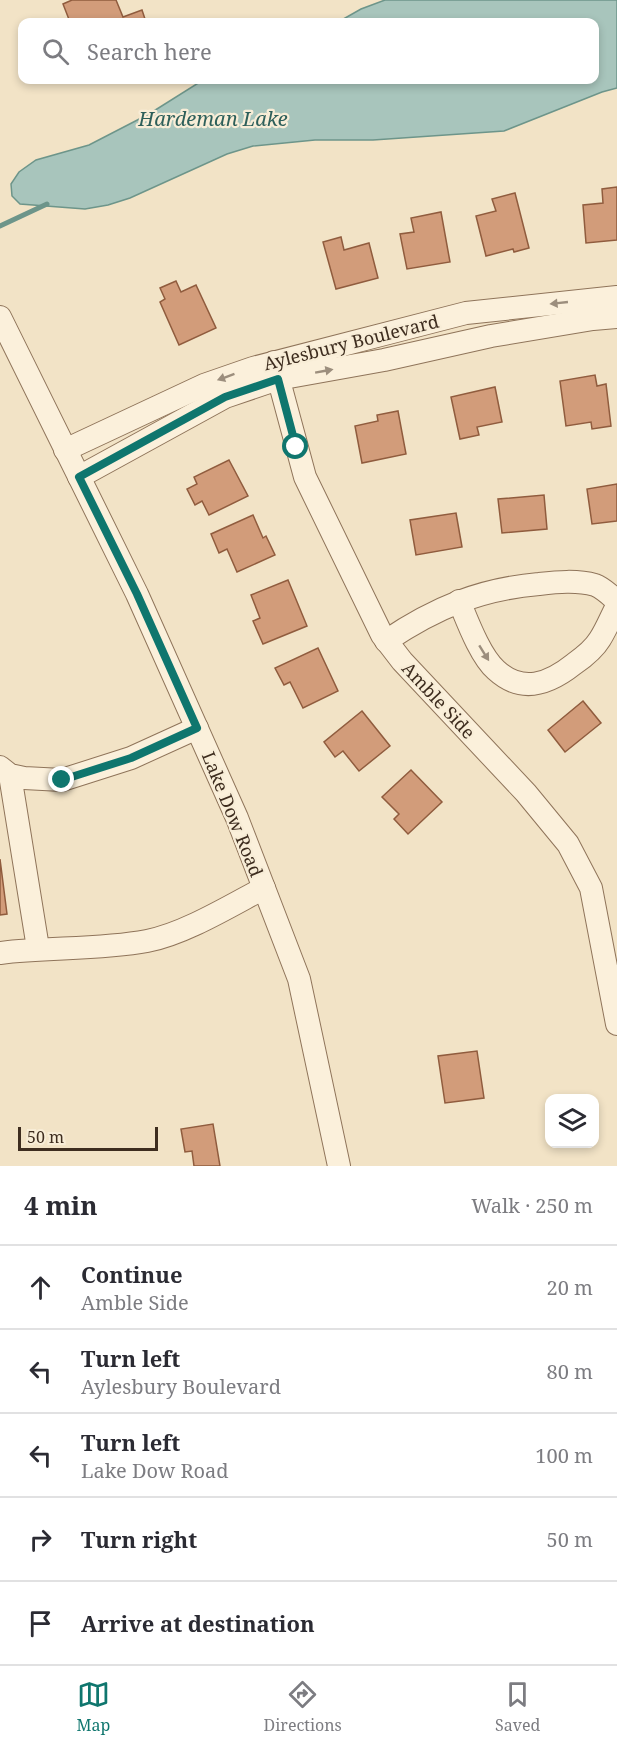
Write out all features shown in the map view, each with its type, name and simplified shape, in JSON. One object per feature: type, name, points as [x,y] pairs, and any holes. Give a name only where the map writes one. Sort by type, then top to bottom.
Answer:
[{"type":"street","name":"Aylesbury Boulevard","points":[[79,477],[276,371],[466,313],[617,297]]},
{"type":"street","name":"Lake Dow Road","points":[[0,317],[137,594],[237,818],[299,979],[339,1166]]},
{"type":"street","name":"Aylesbury Boulevard","points":[[65,450],[204,385],[242,371],[276,371],[384,360],[491,336],[617,317]]},
{"type":"street","name":"Amble Side","points":[[276,371],[305,477],[386,641],[526,793],[568,844],[591,888],[617,1024]]},
{"type":"street","points":[[386,641],[416,622],[459,601],[513,586],[567,582],[594,585],[617,601]]},
{"type":"street","points":[[459,601],[475,638],[494,668],[508,679],[525,684],[543,683],[562,673],[588,653],[599,640],[617,606]]},
{"type":"street","points":[[5,771],[24,778],[62,780],[131,758],[197,728]]},
{"type":"street","points":[[5,771],[38,948]]},
{"type":"street","points":[[0,953],[38,948],[107,946],[149,941],[198,923],[264,888]]},
{"type":"water","name":"Hardeman Lake","points":[[385,0],[617,0],[617,88],[504,131],[373,140],[315,140],[253,146],[227,154],[130,198],[108,205],[85,209],[20,204],[12,196],[11,184],[19,172],[36,160],[89,145],[149,114],[197,84],[599,84],[599,18],[345,18]]},
{"type":"building","points":[[72,0],[116,0],[123,17],[142,10],[145,18],[68,18],[63,4]]},
{"type":"building","points":[[617,187],[617,240],[586,243],[583,205],[603,203],[602,189]]},
{"type":"building","points":[[515,193],[529,248],[514,252],[513,249],[486,256],[476,216],[496,211],[492,199]]},
{"type":"building","points":[[441,212],[450,262],[407,269],[400,234],[414,232],[411,218]]},
{"type":"building","points":[[341,237],[344,250],[369,243],[378,278],[336,289],[323,242]]},
{"type":"building","points":[[176,281],[181,292],[196,285],[216,328],[179,345],[160,302],[165,299],[160,288]]},
{"type":"building","points":[[595,375],[597,386],[606,384],[611,426],[592,429],[591,422],[566,426],[560,381]]},
{"type":"building","points":[[495,387],[502,422],[477,427],[479,435],[460,439],[451,397]]},
{"type":"building","points":[[398,411],[406,454],[362,463],[355,426],[378,421],[377,415]]},
{"type":"building","points":[[229,460],[248,496],[209,515],[202,501],[195,505],[187,489],[197,484],[194,477]]},
{"type":"building","points":[[617,484],[617,521],[592,524],[587,489]]},
{"type":"building","points":[[544,495],[547,529],[502,533],[498,499]]},
{"type":"building","points":[[456,513],[462,547],[416,555],[410,520]]},
{"type":"building","points":[[253,515],[263,538],[266,536],[275,555],[237,572],[227,549],[219,553],[211,534]]},
{"type":"building","points":[[288,580],[307,626],[263,644],[253,621],[260,618],[251,595]]},
{"type":"building","points":[[318,648],[338,691],[303,708],[290,682],[284,685],[275,668]]},
{"type":"building","points":[[583,701],[601,723],[565,752],[548,730]]},
{"type":"building","points":[[362,711],[390,746],[359,771],[343,751],[335,757],[324,742]]},
{"type":"building","points":[[411,770],[442,802],[408,834],[394,819],[399,814],[382,797]]},
{"type":"building","points":[[0,859],[7,914],[0,915]]},
{"type":"building","points":[[477,1051],[484,1098],[445,1103],[438,1056]]},
{"type":"building","points":[[213,1124],[220,1166],[194,1166],[192,1151],[185,1152],[181,1129]]},
{"type":"waterway","points":[[0,226],[47,204]]},
{"type":"route","points":[[62,780],[131,758],[197,728],[137,594],[79,477],[225,397],[278,379],[296,447]]}]
